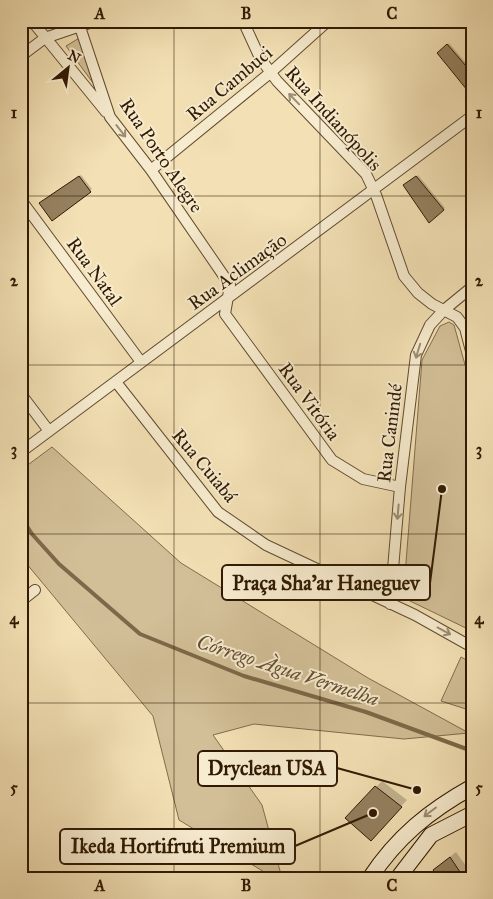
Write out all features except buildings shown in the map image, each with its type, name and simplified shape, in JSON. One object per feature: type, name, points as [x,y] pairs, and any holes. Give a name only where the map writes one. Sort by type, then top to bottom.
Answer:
[{"type":"main road","points":[[370,878],[380,863],[415,824],[443,803],[472,786]]},
{"type":"main road","points":[[398,878],[431,835],[472,814]]},
{"type":"street","points":[[32,21],[110,117]]},
{"type":"street","points":[[21,56],[45,38],[79,24],[95,21]]},
{"type":"street","name":"Rua Indianópolis","points":[[243,21],[260,58],[270,73],[366,174],[373,188],[404,276],[418,293],[457,317],[464,328],[472,355]]},
{"type":"street","name":"Rua Cambuci","points":[[151,170],[270,73],[328,21]]},
{"type":"street","name":"Rua Porto Alegre","points":[[79,24],[110,117],[151,170],[230,286],[227,301]]},
{"type":"street","name":"Rua Aclimação","points":[[21,452],[141,362],[227,301],[318,233],[373,188],[472,116]]},
{"type":"street","name":"Rua Natal","points":[[21,200],[141,362]]},
{"type":"street","name":"Rua Canindé","points":[[390,604],[400,487],[416,355],[430,325],[444,310],[472,287]]},
{"type":"street","name":"Rua Vitória","points":[[227,301],[225,314],[332,460],[363,479],[400,487]]},
{"type":"street","name":"Rua Cuiabá","points":[[116,382],[218,512],[266,546],[390,604],[472,647]]},
{"type":"street","points":[[21,394],[49,431]]},
{"type":"street","points":[[21,601],[35,590]]},
{"type":"shaded area","points":[[81,37],[93,83],[66,46]]},
{"type":"shaded area","points":[[449,322],[454,325],[472,390],[472,631],[410,601],[405,597],[404,588],[422,360],[440,326]]},
{"type":"shaded area","points":[[52,447],[181,563],[368,678],[469,733],[404,739],[254,724],[213,735],[262,805],[282,878],[274,878],[179,820],[153,716],[21,557],[21,470]]},
{"type":"shaded area","points":[[461,657],[472,663],[472,711],[441,701]]},
{"type":"waterway","name":"Córrego Àgua Vermelha","points":[[21,517],[32,534],[59,564],[140,634],[244,676],[366,712],[472,751]]},
{"type":"place","name":"Praça Sha'ar Haneguev","points":[[442,489]]},
{"type":"place","name":"Dryclean USA","points":[[417,790]]},
{"type":"place","name":"Ikeda Hortifruti Premium","points":[[373,813]]}]
